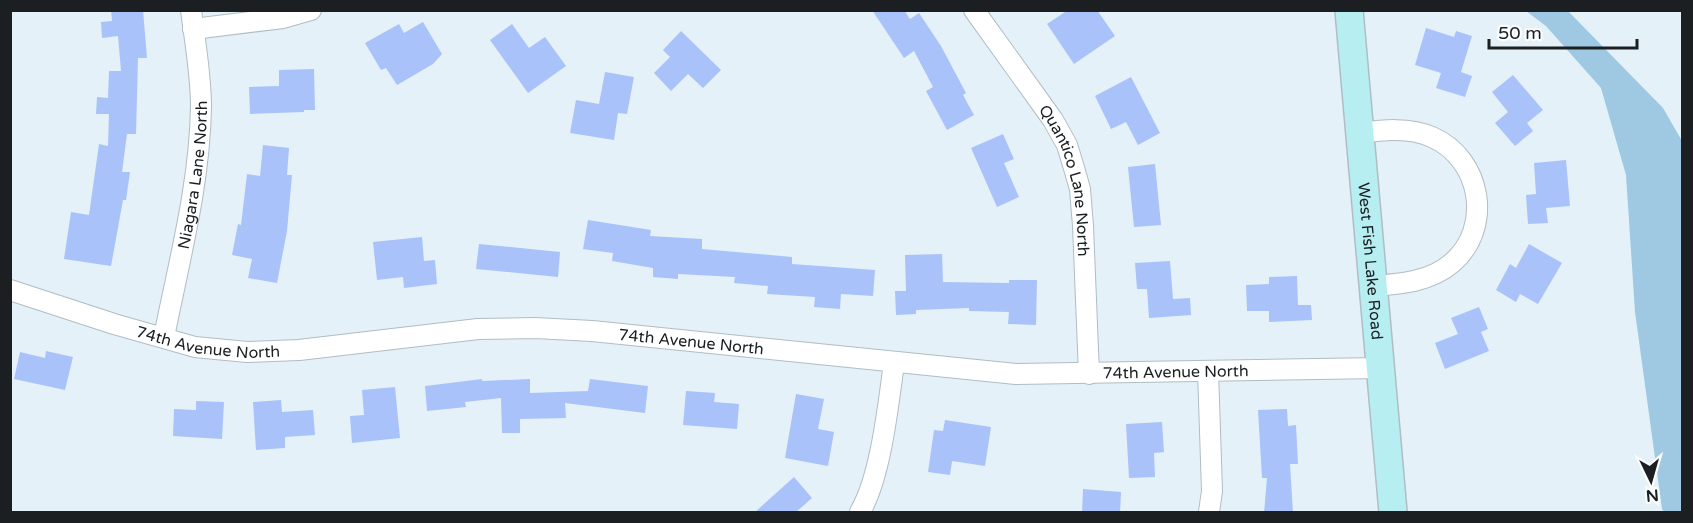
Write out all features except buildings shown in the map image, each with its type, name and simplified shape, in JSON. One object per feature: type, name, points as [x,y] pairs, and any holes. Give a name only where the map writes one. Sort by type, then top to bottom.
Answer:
[{"type":"street","points":[[192,20],[283,18],[312,10]]},
{"type":"street","name":"Quantico Lane North","points":[[974,10],[1053,120],[1066,145],[1074,168],[1080,189],[1083,226],[1089,374]]},
{"type":"street","name":"West Fish Lake Road","points":[[1349,10],[1393,513]]},
{"type":"street","name":"Niagara Lane North","points":[[164,337],[197,165],[201,104],[192,20]]},
{"type":"street","points":[[1359,133],[1392,129],[1432,137],[1454,151],[1470,172],[1478,196],[1478,216],[1473,236],[1463,252],[1450,265],[1428,277],[1404,284],[1373,286]]},
{"type":"street","name":"74th Avenue North","points":[[10,290],[114,324],[195,347],[247,352],[299,350],[478,329],[535,328],[592,331],[1016,374],[1380,368]]},
{"type":"street","points":[[860,513],[874,474],[894,363]]},
{"type":"street","points":[[1208,371],[1212,491],[1209,513]]},
{"type":"shaded area","points":[[1526,11],[1568,11],[1663,108],[1682,141],[1682,512],[1664,512],[1662,509],[1635,312],[1626,175],[1601,88],[1546,26]]}]
